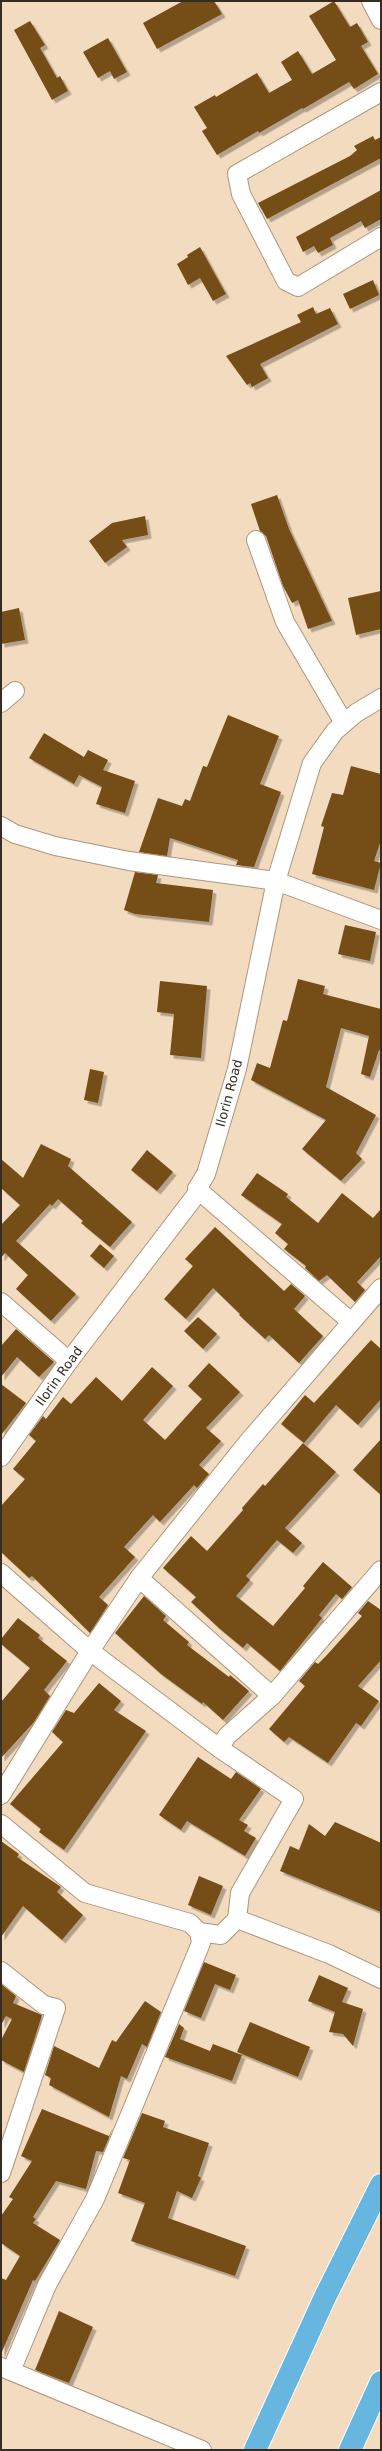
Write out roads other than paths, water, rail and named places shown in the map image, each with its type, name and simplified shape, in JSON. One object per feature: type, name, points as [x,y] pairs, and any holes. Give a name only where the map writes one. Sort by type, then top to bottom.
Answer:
[{"type":"highway","points":[[255,2450],[325,2297],[381,2185]]},
{"type":"highway","points":[[350,2450],[381,2382]]},
{"type":"street","points":[[371,1],[381,20]]},
{"type":"street","points":[[381,92],[237,174],[241,194],[286,281],[292,285],[298,287],[381,237]]},
{"type":"street","points":[[256,540],[285,622],[344,723]]},
{"type":"street","points":[[1,703],[15,691]]},
{"type":"street","name":"Ilorin Road","points":[[1,1457],[69,1361],[198,1191],[197,1189],[206,1174],[237,1070],[276,881],[312,763],[335,731],[344,723],[381,698]]},
{"type":"street","points":[[1,826],[16,834],[55,846],[130,861],[276,881],[381,920]]},
{"type":"street","points":[[197,1189],[350,1321]]},
{"type":"street","points":[[1,1794],[90,1651],[139,1578],[243,1449],[350,1321],[381,1288]]},
{"type":"street","points":[[1,1302],[69,1361]]},
{"type":"street","points":[[218,1748],[227,1736],[272,1696],[381,1570]]},
{"type":"street","points":[[1,1573],[90,1651],[218,1748],[294,1799],[240,1893],[237,1918],[221,1935],[199,1932]]},
{"type":"street","points":[[139,1578],[272,1696]]},
{"type":"street","points":[[1,1824],[85,1893],[190,1922],[199,1932],[201,1943],[95,2199],[47,2285],[6,2369],[202,2450]]},
{"type":"street","points":[[237,1918],[329,1954],[381,1979]]},
{"type":"street","points":[[1,1971],[44,2005],[56,2008],[1,2173]]}]
